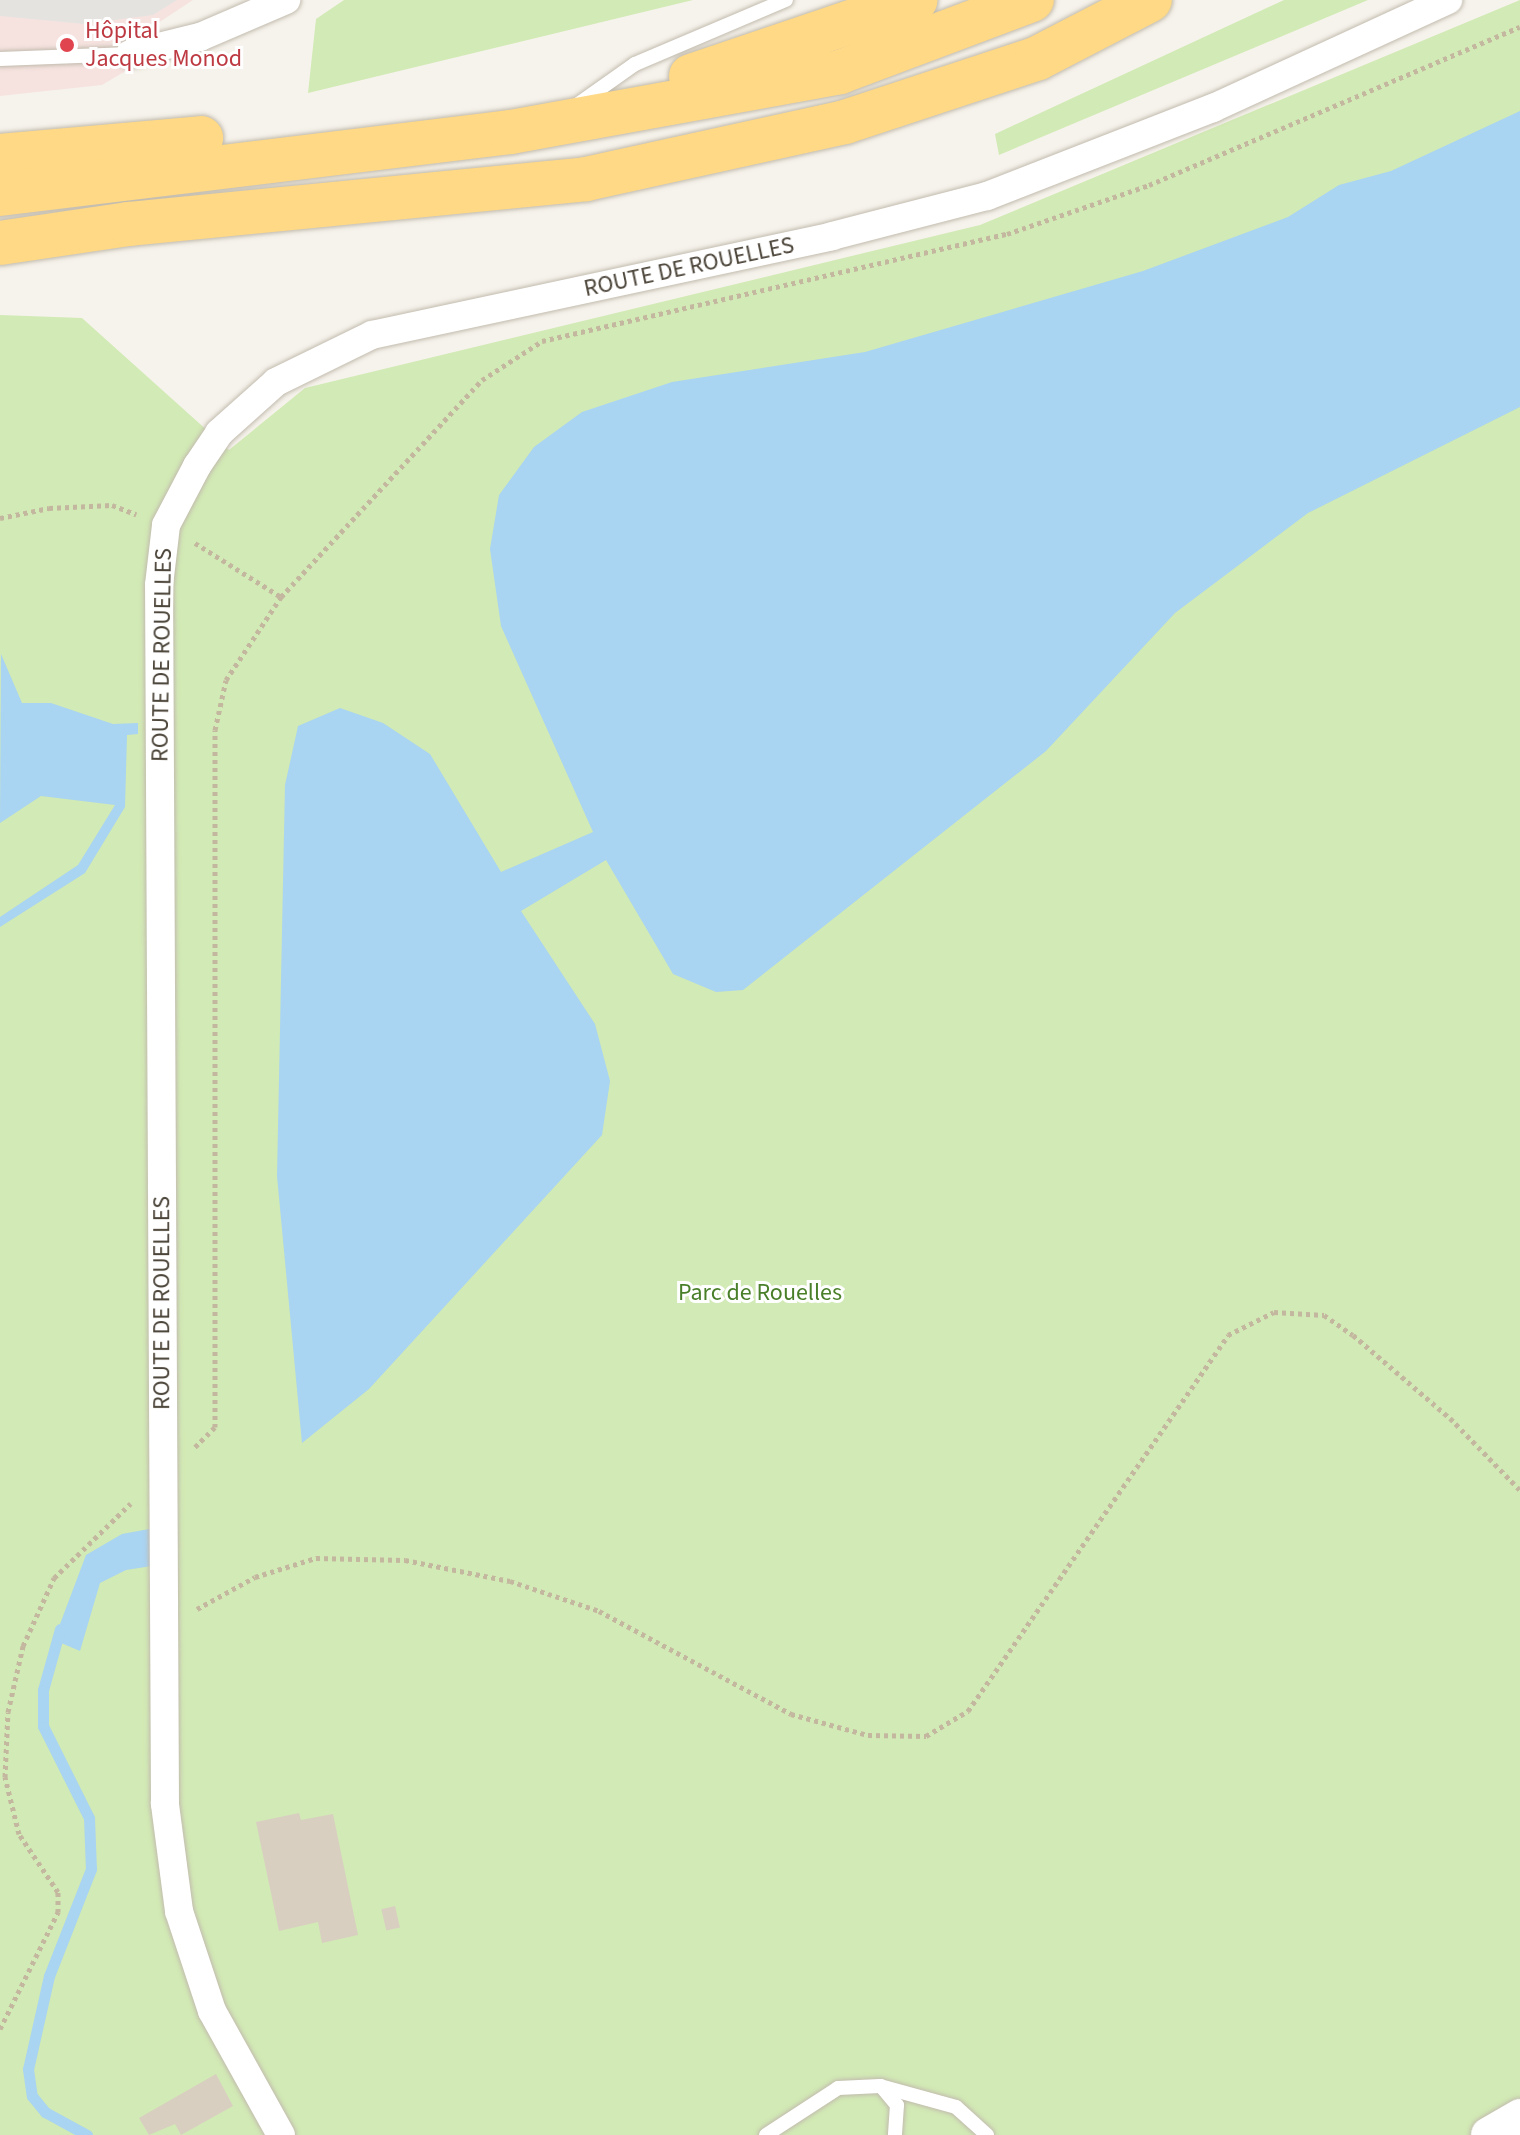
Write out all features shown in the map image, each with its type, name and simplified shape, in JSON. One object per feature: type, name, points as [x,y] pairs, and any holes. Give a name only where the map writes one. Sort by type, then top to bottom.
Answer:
[{"type":"highway","points":[[0,156],[188,138],[531,128],[916,0]]},
{"type":"highway","points":[[0,194],[531,128],[840,72],[1032,0]]},
{"type":"highway","points":[[0,243],[129,224],[586,179],[845,122],[1038,58],[1150,0]]},
{"type":"street","points":[[130,54],[200,37],[286,0]]},
{"type":"street","name":"ROUTE DE ROUELLES","points":[[281,2135],[212,2011],[179,1911],[165,1804],[159,585],[166,525],[219,433],[276,382],[372,335],[832,236],[987,196],[1213,108],[1448,0]]},
{"type":"street","points":[[1489,2135],[1520,2117]]},
{"type":"lane","points":[[531,128],[635,64],[786,0]]},
{"type":"lane","points":[[0,59],[130,54]]},
{"type":"lane","points":[[880,2086],[897,2105],[895,2135]]},
{"type":"lane","points":[[766,2135],[838,2088],[880,2086],[956,2107],[987,2135]]},
{"type":"path","points":[[0,2029],[58,1912],[58,1892],[19,1834],[5,1777],[8,1712],[23,1646],[54,1578],[97,1532],[163,1480],[215,1427],[215,730],[226,680],[281,597],[482,380],[542,341],[1007,234],[1192,167],[1520,27]]},
{"type":"path","points":[[0,518],[49,508],[112,505],[166,525],[281,597]]},
{"type":"path","points":[[164,1626],[255,1577],[316,1558],[405,1560],[510,1581],[599,1611],[791,1714],[868,1735],[926,1736],[968,1711],[1228,1335],[1274,1312],[1324,1315],[1343,1328],[1450,1418],[1520,1490]]},
{"type":"shaded area","name":"Hôpital Jacques Monod","points":[[0,0],[193,0],[137,37],[124,72],[102,85],[0,96]]},
{"type":"shaded area","points":[[0,0],[177,0],[153,15],[84,24],[0,16]]},
{"type":"green space","points":[[344,0],[693,0],[308,93],[316,19]]},
{"type":"green space","points":[[1284,0],[1368,0],[999,155],[995,134]]},
{"type":"green space","name":"Parc de Rouelles","points":[[1520,0],[1520,2135],[0,2135],[0,315],[82,318],[229,450],[305,388],[980,225]]},
{"type":"water","points":[[1520,111],[1520,407],[1308,513],[1175,613],[1046,751],[743,990],[716,992],[673,974],[606,860],[521,911],[595,1024],[610,1081],[602,1135],[369,1389],[302,1443],[277,1176],[285,785],[298,726],[340,708],[383,723],[430,754],[501,872],[593,832],[501,626],[490,549],[499,495],[534,447],[582,412],[672,382],[865,352],[1143,271],[1288,217],[1339,185],[1391,171]]},
{"type":"water","points":[[1,654],[22,703],[51,703],[113,724],[138,723],[138,734],[127,735],[125,807],[85,873],[0,927],[0,917],[78,865],[115,805],[41,796],[0,823]]},
{"type":"water","points":[[160,1527],[158,1565],[126,1570],[100,1583],[80,1651],[54,1640],[86,1555],[122,1534]]},
{"type":"building","points":[[299,1813],[301,1820],[333,1814],[358,1935],[322,1943],[318,1922],[279,1931],[256,1822]]},
{"type":"building","points":[[395,1906],[400,1927],[386,1931],[381,1909]]},
{"type":"building","points":[[216,2074],[233,2106],[181,2135],[175,2124],[149,2135],[139,2118]]},
{"type":"waterway","points":[[60,1629],[43,1690],[43,1726],[89,1818],[91,1869],[49,1976],[28,2069],[32,2096],[45,2112],[87,2135]]},
{"type":"place","name":"Hôpital Jacques Monod","points":[[67,45]]}]
